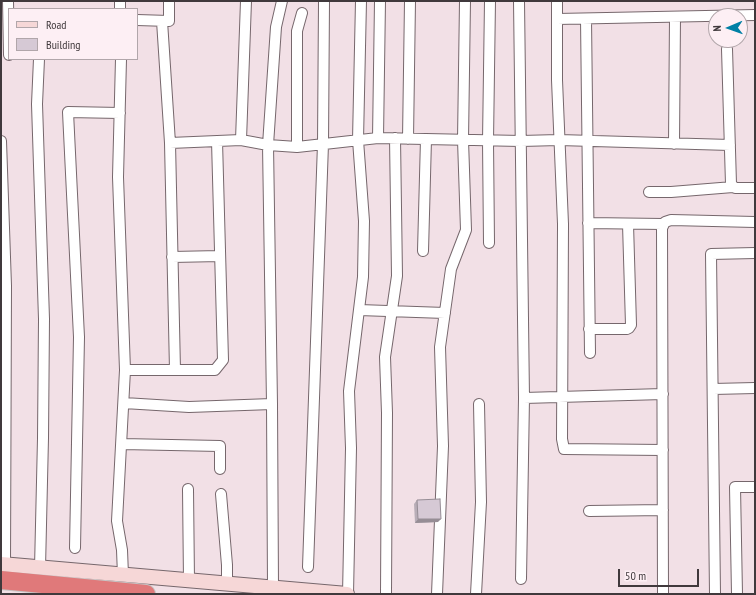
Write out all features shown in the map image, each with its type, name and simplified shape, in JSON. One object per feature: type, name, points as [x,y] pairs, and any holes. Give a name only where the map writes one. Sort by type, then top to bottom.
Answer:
[{"type":"highway","points":[[2,569],[146,594]]},
{"type":"street","points":[[138,20],[168,21],[169,1]]},
{"type":"street","points":[[241,140],[246,1]]},
{"type":"street","points":[[273,581],[268,146],[276,27],[282,1]]},
{"type":"street","points":[[308,567],[323,144],[324,1]]},
{"type":"street","points":[[1,141],[6,286],[2,569],[40,568],[122,570],[189,581],[227,574],[273,581],[348,586],[352,448],[350,390],[363,277],[364,221],[358,140],[361,1]]},
{"type":"street","points":[[378,138],[380,1]]},
{"type":"street","points":[[408,139],[410,1]]},
{"type":"street","points":[[437,593],[443,446],[440,347],[451,269],[466,230],[463,140],[465,1]]},
{"type":"street","points":[[489,243],[488,141],[490,1]]},
{"type":"street","points":[[519,1],[524,398],[521,579]]},
{"type":"street","points":[[557,1],[559,140],[563,232],[562,439],[564,449],[663,450]]},
{"type":"street","points":[[298,147],[297,31],[302,13]]},
{"type":"street","points":[[557,19],[755,15]]},
{"type":"street","points":[[674,144],[675,17]]},
{"type":"street","points":[[586,19],[590,353]]},
{"type":"street","points":[[162,21],[170,143],[175,370]]},
{"type":"street","points":[[727,49],[731,182],[733,187]]},
{"type":"street","points":[[39,60],[37,111],[44,319],[40,568]]},
{"type":"street","points":[[121,60],[118,177],[125,370],[117,521],[122,550],[122,570]]},
{"type":"street","points":[[75,548],[79,337],[68,112],[120,113]]},
{"type":"street","points":[[170,143],[241,140],[268,146],[298,147],[378,138],[394,138],[488,141],[559,140],[730,145]]},
{"type":"street","points":[[386,587],[387,413],[385,356],[397,276],[394,138]]},
{"type":"street","points":[[423,251],[426,139]]},
{"type":"street","points":[[125,370],[215,370],[223,360],[217,141]]},
{"type":"street","points":[[649,192],[671,192],[733,187],[755,188]]},
{"type":"street","points":[[663,594],[662,228],[663,224],[667,220],[755,222]]},
{"type":"street","points":[[588,223],[663,224]]},
{"type":"street","points":[[589,330],[630,328],[628,224]]},
{"type":"street","points":[[715,594],[711,254],[755,252]]},
{"type":"street","points":[[172,257],[220,256]]},
{"type":"street","points":[[359,310],[445,313]]},
{"type":"street","points":[[713,389],[755,388]]},
{"type":"street","points":[[524,398],[663,394]]},
{"type":"street","points":[[124,404],[189,407],[272,404]]},
{"type":"street","points":[[477,590],[481,502],[479,404]]},
{"type":"street","points":[[122,444],[220,446],[220,469]]},
{"type":"street","points":[[737,594],[735,487],[755,487]]},
{"type":"street","points":[[188,489],[189,581]]},
{"type":"street","points":[[221,494],[227,574]]},
{"type":"street","points":[[589,511],[663,510]]},
{"type":"building","points":[[440,499],[441,519],[418,519],[417,500]]}]
